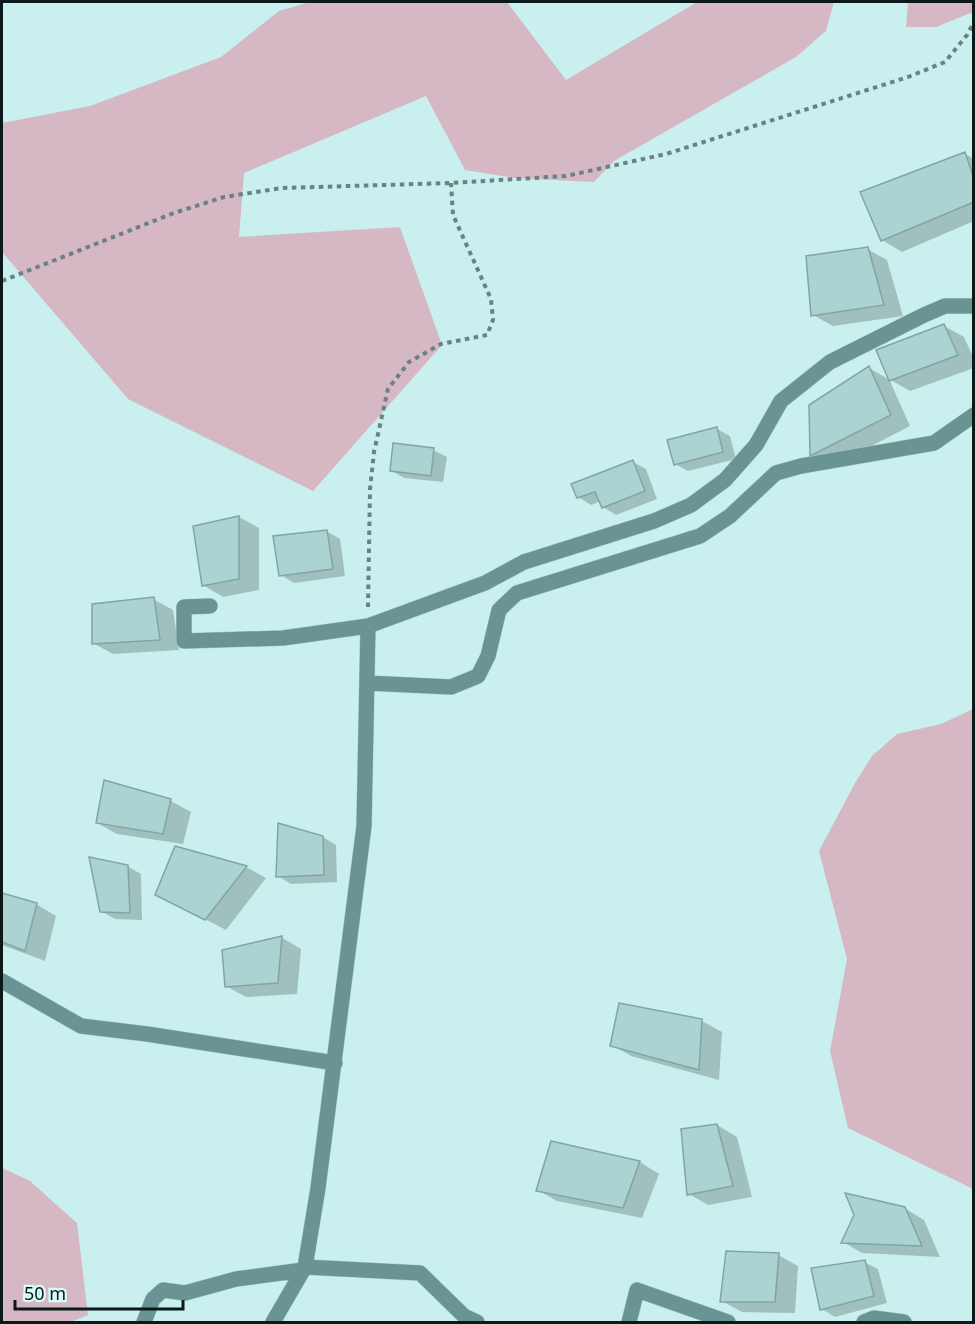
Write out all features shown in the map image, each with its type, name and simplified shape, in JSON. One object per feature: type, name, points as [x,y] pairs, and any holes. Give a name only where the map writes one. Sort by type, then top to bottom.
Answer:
[{"type":"street","points":[[210,606],[184,607],[184,640],[283,638],[369,626],[485,583],[525,562],[654,521],[691,506],[725,480],[756,445],[781,401],[830,362],[945,306],[974,306]]},
{"type":"street","points":[[367,683],[451,687],[478,676],[488,656],[499,610],[517,593],[700,536],[730,516],[776,473],[801,466],[934,443],[974,415]]},
{"type":"street","points":[[273,1323],[304,1269],[335,1063],[364,825],[369,626]]},
{"type":"street","points":[[2,981],[81,1026],[335,1063]]},
{"type":"street","points":[[144,1323],[153,1299],[163,1290],[185,1293],[236,1279],[304,1269],[420,1273],[464,1316],[477,1323]]},
{"type":"street","points":[[629,1323],[637,1290],[728,1323]]},
{"type":"street","points":[[864,1323],[874,1318],[904,1323]]},
{"type":"path","points":[[2,281],[174,213],[224,197],[282,188],[451,183],[566,176],[666,154],[908,77],[945,62],[967,35],[974,22]]},
{"type":"path","points":[[369,626],[370,489],[374,452],[388,389],[409,362],[441,344],[487,335],[493,320],[491,299],[453,215],[451,183]]},
{"type":"shaded area","points":[[310,2],[507,2],[566,80],[697,2],[834,2],[826,31],[796,57],[614,161],[594,182],[514,178],[465,170],[426,96],[244,173],[239,237],[400,227],[442,345],[313,491],[128,399],[2,252],[2,123],[90,106],[221,57],[279,11]]},
{"type":"shaded area","points":[[908,2],[973,2],[973,12],[936,27],[906,27]]},
{"type":"shaded area","points":[[973,709],[973,1189],[848,1128],[830,1051],[847,959],[819,851],[872,756],[897,734],[941,724]]},
{"type":"shaded area","points":[[2,1168],[30,1181],[77,1223],[88,1315],[71,1322],[2,1322]]},
{"type":"building","points":[[965,152],[974,179],[974,202],[881,241],[860,192]]},
{"type":"building","points":[[868,247],[884,305],[811,316],[806,256]]},
{"type":"building","points":[[944,324],[958,355],[889,381],[876,350]]},
{"type":"building","points":[[869,366],[891,415],[810,456],[809,405]]},
{"type":"building","points":[[717,427],[723,452],[674,465],[667,440]]},
{"type":"building","points":[[393,443],[434,448],[431,476],[390,471]]},
{"type":"building","points":[[633,460],[645,491],[602,508],[595,492],[577,498],[571,484]]},
{"type":"building","points":[[239,516],[239,579],[202,586],[193,526]]},
{"type":"building","points":[[327,530],[333,569],[279,576],[273,536]]},
{"type":"building","points":[[154,597],[160,640],[92,644],[92,604]]},
{"type":"building","points":[[104,780],[171,799],[163,834],[96,823]]},
{"type":"building","points":[[278,823],[323,836],[324,875],[276,877]]},
{"type":"building","points":[[175,846],[247,866],[205,920],[155,895]]},
{"type":"building","points":[[89,857],[128,865],[130,913],[100,912]]},
{"type":"building","points":[[2,893],[37,903],[25,951],[2,942]]},
{"type":"building","points":[[282,936],[278,983],[225,987],[222,950]]},
{"type":"building","points":[[619,1003],[702,1019],[699,1070],[610,1046]]},
{"type":"building","points":[[717,1124],[733,1186],[687,1195],[681,1129]]},
{"type":"building","points":[[551,1141],[640,1161],[623,1208],[536,1191]]},
{"type":"building","points":[[845,1193],[905,1207],[922,1246],[841,1243],[854,1215]]},
{"type":"building","points":[[726,1251],[779,1253],[775,1302],[720,1302]]},
{"type":"building","points":[[865,1260],[874,1296],[820,1310],[811,1268]]}]
